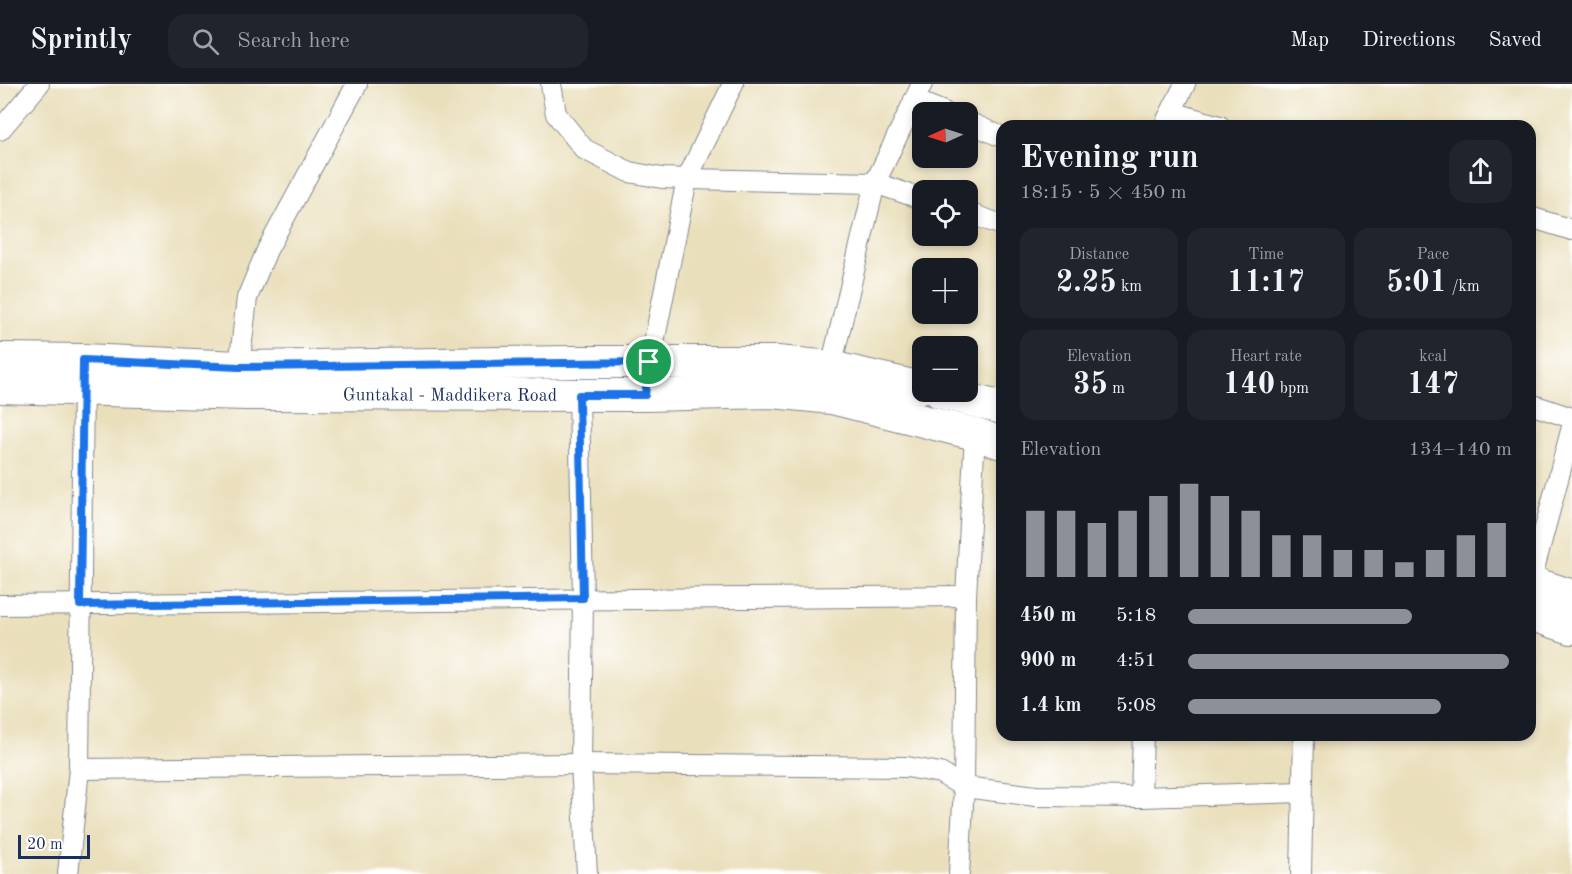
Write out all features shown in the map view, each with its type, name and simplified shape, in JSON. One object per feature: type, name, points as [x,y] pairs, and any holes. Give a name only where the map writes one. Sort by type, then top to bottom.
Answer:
[{"type":"main road","name":"Guntakal - Maddikera Road","points":[[0,358],[83,374],[246,394],[645,395],[773,392],[832,398],[988,438]]},
{"type":"main road","name":"Guntakal - Maddikera Road","points":[[0,387],[83,374],[239,367],[649,362],[777,362],[831,367],[912,386]]},
{"type":"main road","points":[[978,402],[996,406]]},
{"type":"main road","points":[[1536,585],[1572,596]]},
{"type":"main road","points":[[1536,616],[1572,628]]},
{"type":"street","points":[[0,130],[39,84]]},
{"type":"street","points":[[239,367],[247,298],[267,250],[357,84]]},
{"type":"street","points":[[550,84],[556,114],[584,149],[629,172],[662,178],[875,183],[912,196]]},
{"type":"street","points":[[645,395],[649,362],[687,179],[733,84]]},
{"type":"street","points":[[1168,119],[1185,84]]},
{"type":"street","points":[[831,367],[875,183],[918,92],[931,102]]},
{"type":"street","points":[[978,126],[996,134]]},
{"type":"street","points":[[978,217],[996,223]]},
{"type":"street","points":[[1536,219],[1572,230]]},
{"type":"street","points":[[68,874],[79,769],[83,374]]},
{"type":"street","points":[[579,395],[583,598],[581,765],[587,874]]},
{"type":"street","points":[[1536,406],[1572,418]]},
{"type":"street","points":[[1536,561],[1572,427]]},
{"type":"street","points":[[959,874],[964,787],[966,596],[988,438]]},
{"type":"street","points":[[0,605],[966,596]]},
{"type":"street","points":[[1141,797],[1143,741]]},
{"type":"street","points":[[1301,874],[1304,741]]},
{"type":"street","points":[[79,769],[581,765],[907,767],[940,773],[964,787],[1036,796],[1141,797],[1302,792]]},
{"type":"route","points":[[83,360],[239,367],[649,362],[645,395],[579,395],[583,598],[80,605],[83,360]]}]
